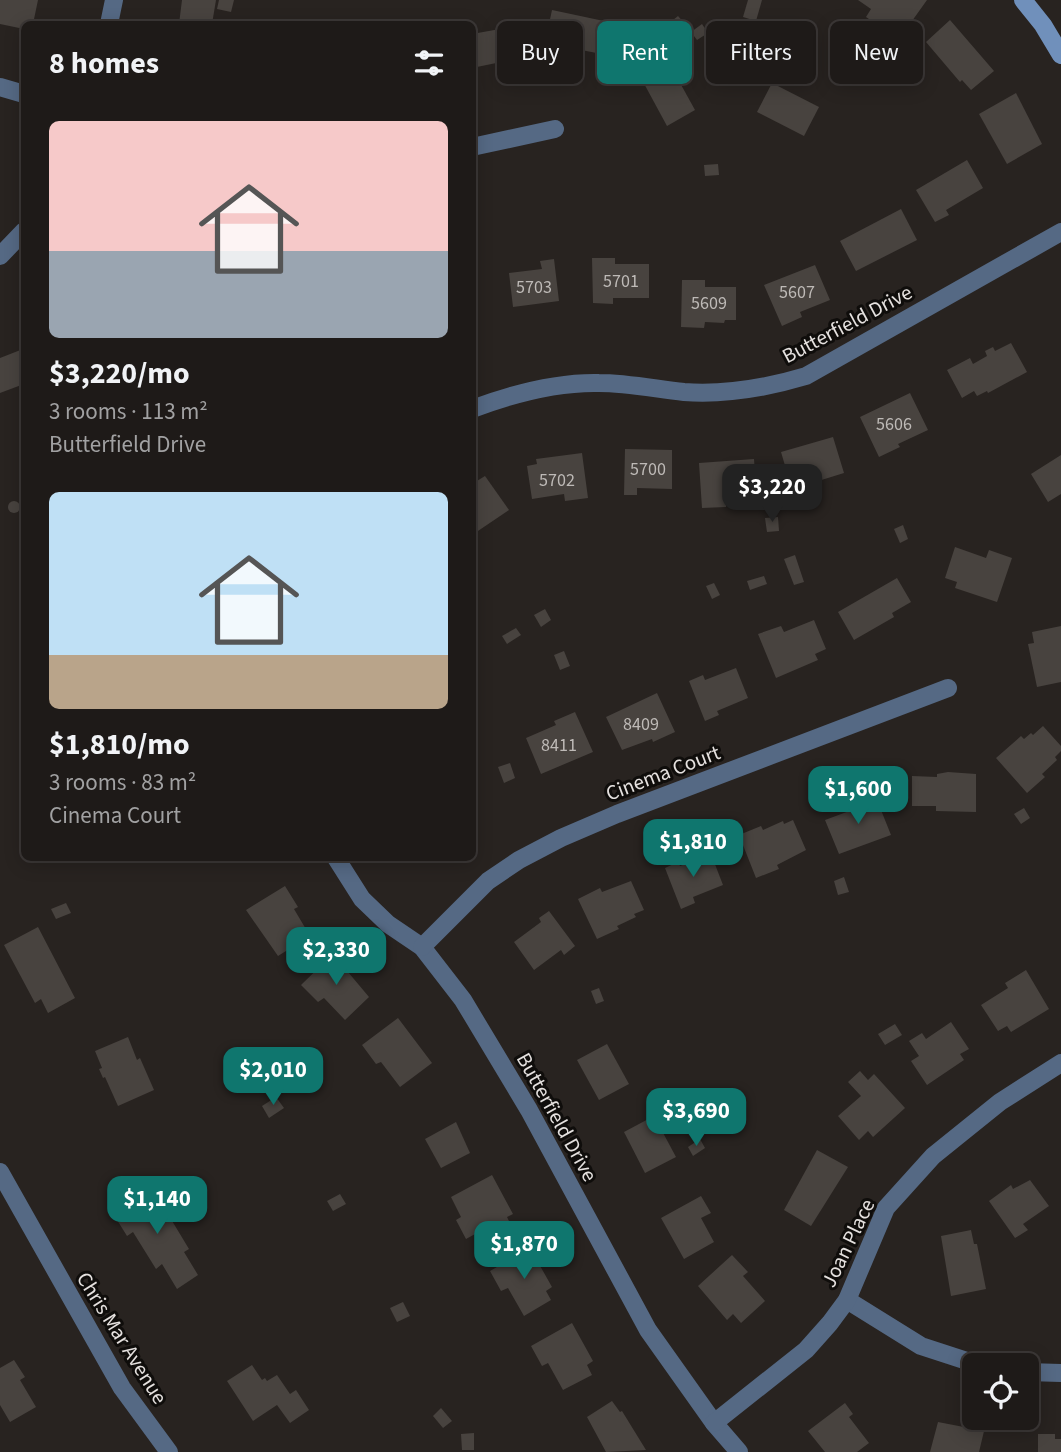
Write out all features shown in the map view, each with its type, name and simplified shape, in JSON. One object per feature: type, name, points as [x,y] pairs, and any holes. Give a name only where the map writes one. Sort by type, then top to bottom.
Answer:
[{"type":"street","points":[[110,21],[114,0]]},
{"type":"street","points":[[1023,0],[1043,25],[1061,55]]},
{"type":"street","points":[[0,87],[21,93]]},
{"type":"street","points":[[476,146],[555,129]]},
{"type":"street","name":"Butterfield Drive","points":[[476,408],[538,389],[598,383],[688,392],[743,392],[775,386],[806,376],[1061,232]]},
{"type":"street","points":[[0,256],[21,234]]},
{"type":"street","name":"Cinema Court","points":[[422,947],[488,881],[519,860],[561,838],[617,814],[948,688]]},
{"type":"street","name":"Butterfield Drive","points":[[338,861],[362,899],[388,924],[422,947],[463,1000],[529,1110],[648,1330],[714,1423],[739,1452]]},
{"type":"street","name":"Joan Place","points":[[714,1423],[806,1350],[830,1323],[847,1300],[887,1208],[933,1156],[1000,1102],[1061,1063]]},
{"type":"street","name":"Chris Mar Avenue","points":[[0,1172],[122,1388],[169,1452]]},
{"type":"street","points":[[847,1300],[921,1346],[962,1359]]},
{"type":"street","points":[[1039,1372],[1061,1373]]},
{"type":"building","points":[[0,0],[38,0],[34,21],[21,21],[21,28],[0,24]]},
{"type":"building","points":[[182,0],[216,0],[212,21],[179,21]]},
{"type":"building","points":[[219,0],[234,0],[231,12],[217,9]]},
{"type":"building","points":[[748,0],[762,0],[756,21],[743,17]]},
{"type":"building","points":[[858,0],[927,0],[912,21],[872,21],[866,17],[871,9]]},
{"type":"building","points":[[552,10],[604,21],[597,21],[597,53],[583,50],[583,21],[550,21]]},
{"type":"building","points":[[950,20],[994,71],[971,90],[962,80],[960,82],[926,42]]},
{"type":"building","points":[[702,24],[706,34],[697,40],[692,31]]},
{"type":"building","points":[[497,30],[497,63],[476,67],[476,33]]},
{"type":"building","points":[[644,84],[681,84],[695,110],[667,126]]},
{"type":"building","points":[[771,84],[819,107],[804,136],[757,112]]},
{"type":"building","points":[[1016,93],[1042,144],[1007,164],[979,114]]},
{"type":"building","points":[[967,160],[983,188],[946,210],[949,215],[935,222],[916,190]]},
{"type":"building","points":[[718,164],[719,175],[705,176],[704,165]]},
{"type":"building","points":[[901,209],[917,240],[856,271],[840,241]]},
{"type":"building","points":[[592,258],[615,258],[615,264],[649,264],[649,298],[613,298],[613,304],[593,303]]},
{"type":"building","points":[[554,259],[559,301],[513,307],[509,273],[542,269],[540,261]]},
{"type":"building","points":[[815,265],[830,300],[800,312],[802,317],[782,326],[764,285]]},
{"type":"building","points":[[682,280],[705,280],[705,287],[736,287],[736,320],[725,320],[724,323],[705,322],[704,328],[681,327]]},
{"type":"building","points":[[1011,343],[1027,372],[988,393],[987,391],[977,396],[974,391],[962,398],[947,370],[970,358],[973,364],[987,356],[985,351],[993,347],[995,351]]},
{"type":"building","points":[[21,350],[21,385],[0,393],[0,358]]},
{"type":"building","points":[[910,393],[928,430],[898,444],[900,447],[879,457],[860,417]]},
{"type":"building","points":[[833,437],[844,473],[815,482],[817,490],[794,496],[781,452]]},
{"type":"building","points":[[625,449],[672,450],[672,489],[637,488],[637,495],[624,495]]},
{"type":"building","points":[[582,453],[588,498],[565,501],[564,494],[532,499],[527,466],[537,464],[536,459]]},
{"type":"building","points":[[1061,455],[1061,494],[1048,502],[1031,474]]},
{"type":"building","points":[[754,459],[757,500],[726,502],[726,507],[702,508],[699,463]]},
{"type":"building","points":[[485,476],[509,510],[476,532],[476,482]]},
{"type":"building","points":[[9,502],[19,502],[19,512],[9,512]]},
{"type":"building","points":[[778,517],[779,531],[767,532],[765,518]]},
{"type":"building","points":[[903,525],[908,539],[900,543],[894,529]]},
{"type":"building","points":[[955,547],[986,558],[989,550],[1012,558],[997,602],[955,588],[957,582],[945,578]]},
{"type":"building","points":[[795,555],[804,582],[794,585],[784,559]]},
{"type":"building","points":[[764,576],[767,584],[750,590],[747,581]]},
{"type":"building","points":[[897,578],[911,602],[892,613],[894,617],[854,640],[838,612]]},
{"type":"building","points":[[714,583],[720,595],[712,599],[706,586]]},
{"type":"building","points":[[545,609],[551,620],[541,627],[534,615]]},
{"type":"building","points":[[814,620],[826,649],[815,654],[818,660],[776,678],[758,634],[781,626],[784,632]]},
{"type":"building","points":[[1061,626],[1061,682],[1037,687],[1028,644],[1034,643],[1032,632]]},
{"type":"building","points":[[516,628],[521,635],[507,644],[502,636]]},
{"type":"building","points":[[564,651],[570,666],[560,670],[554,655]]},
{"type":"building","points":[[736,668],[748,698],[717,711],[719,715],[705,721],[689,681],[703,675],[705,680]]},
{"type":"building","points":[[657,693],[675,732],[653,742],[652,739],[622,750],[606,717]]},
{"type":"building","points":[[575,712],[593,752],[541,774],[526,738],[556,725],[554,721]]},
{"type":"building","points":[[1043,726],[1061,746],[1061,751],[1055,757],[1057,760],[1042,774],[1045,777],[1027,793],[996,758],[1021,736],[1024,739],[1031,733],[1033,735]]},
{"type":"building","points":[[510,763],[515,778],[504,783],[498,767]]},
{"type":"building","points":[[937,774],[976,774],[976,812],[936,811],[936,806],[912,806],[912,776],[937,777]]},
{"type":"building","points":[[875,795],[891,835],[839,854],[825,820],[852,810],[850,805]]},
{"type":"building","points":[[1024,808],[1030,818],[1021,824],[1014,814]]},
{"type":"building","points":[[793,820],[806,850],[777,865],[779,869],[756,878],[739,835],[761,826],[763,830],[783,821],[784,824]]},
{"type":"building","points":[[711,854],[723,885],[693,897],[695,903],[681,909],[665,868],[678,862],[680,866]]},
{"type":"building","points":[[844,877],[849,892],[838,895],[834,881]]},
{"type":"building","points":[[631,881],[644,910],[617,926],[619,929],[597,939],[578,899],[600,888],[602,892]]},
{"type":"building","points":[[285,886],[298,907],[294,909],[310,936],[278,956],[246,910]]},
{"type":"building","points":[[66,903],[71,913],[56,919],[51,909]]},
{"type":"building","points":[[549,911],[575,946],[564,955],[561,950],[534,970],[514,942],[541,922],[539,918]]},
{"type":"building","points":[[38,927],[75,998],[48,1013],[41,999],[35,1003],[4,945]]},
{"type":"building","points":[[335,952],[349,967],[348,972],[369,997],[345,1020],[324,998],[318,1002],[301,985]]},
{"type":"building","points":[[1026,970],[1049,1009],[1011,1032],[1007,1026],[998,1031],[981,1005],[1008,988],[1005,983]]},
{"type":"building","points":[[599,988],[604,1001],[596,1004],[591,991]]},
{"type":"building","points":[[398,1018],[432,1063],[400,1087],[381,1062],[376,1064],[362,1045]]},
{"type":"building","points":[[951,1022],[969,1049],[960,1054],[964,1060],[927,1085],[911,1061],[919,1056],[909,1041],[922,1033],[926,1039]]},
{"type":"building","points":[[895,1024],[902,1035],[885,1045],[878,1034]]},
{"type":"building","points":[[128,1037],[154,1090],[118,1106],[99,1069],[102,1068],[95,1051]]},
{"type":"building","points":[[607,1044],[629,1084],[599,1100],[577,1060]]},
{"type":"building","points":[[860,1071],[868,1080],[874,1074],[905,1108],[873,1137],[868,1131],[859,1140],[838,1116],[861,1096],[848,1082]]},
{"type":"building","points":[[276,1097],[284,1108],[269,1118],[262,1106]]},
{"type":"building","points":[[654,1116],[676,1157],[645,1173],[624,1132]]},
{"type":"building","points":[[456,1122],[470,1153],[441,1168],[425,1139]]},
{"type":"building","points":[[700,1139],[705,1148],[693,1156],[688,1147]]},
{"type":"building","points":[[817,1150],[848,1167],[811,1226],[784,1210]]},
{"type":"building","points":[[492,1175],[513,1214],[507,1217],[512,1227],[483,1243],[477,1233],[466,1239],[456,1220],[461,1217],[451,1197]]},
{"type":"building","points":[[1030,1180],[1049,1206],[1023,1224],[1028,1230],[1015,1238],[989,1201],[1011,1185],[1013,1189]]},
{"type":"building","points":[[143,1188],[150,1200],[157,1196],[189,1249],[184,1252],[198,1275],[177,1289],[162,1264],[156,1269],[133,1232],[127,1236],[114,1215],[127,1207],[123,1200]]},
{"type":"building","points":[[340,1194],[346,1204],[333,1211],[327,1201]]},
{"type":"building","points":[[701,1196],[711,1213],[701,1218],[714,1242],[684,1259],[661,1218]]},
{"type":"building","points":[[971,1230],[974,1244],[977,1244],[986,1289],[951,1296],[941,1236]]},
{"type":"building","points":[[530,1248],[552,1287],[546,1291],[551,1300],[524,1316],[508,1288],[501,1291],[490,1271]]},
{"type":"building","points":[[732,1255],[748,1272],[743,1276],[765,1301],[741,1323],[733,1314],[727,1320],[698,1286]]},
{"type":"building","points":[[403,1302],[410,1316],[397,1322],[390,1308]]},
{"type":"building","points":[[572,1323],[593,1361],[587,1365],[592,1375],[563,1390],[548,1363],[542,1366],[531,1346]]},
{"type":"building","points":[[14,1360],[25,1377],[20,1380],[36,1407],[10,1422],[0,1405],[0,1368]]},
{"type":"building","points":[[252,1365],[262,1380],[265,1378],[267,1381],[277,1375],[290,1394],[296,1390],[309,1410],[290,1423],[277,1405],[253,1421],[227,1381]]},
{"type":"building","points":[[612,1401],[620,1412],[622,1411],[646,1450],[606,1452],[587,1417]]},
{"type":"building","points":[[845,1403],[853,1414],[849,1417],[869,1443],[857,1452],[825,1452],[808,1431]]},
{"type":"building","points":[[441,1408],[452,1421],[443,1428],[433,1416]]},
{"type":"building","points":[[938,1422],[962,1427],[962,1430],[984,1430],[979,1452],[930,1452]]},
{"type":"building","points":[[474,1433],[474,1450],[462,1450],[461,1434]]},
{"type":"building","points":[[1038,1434],[1055,1434],[1055,1439],[1061,1439],[1061,1452],[1038,1452]]}]
